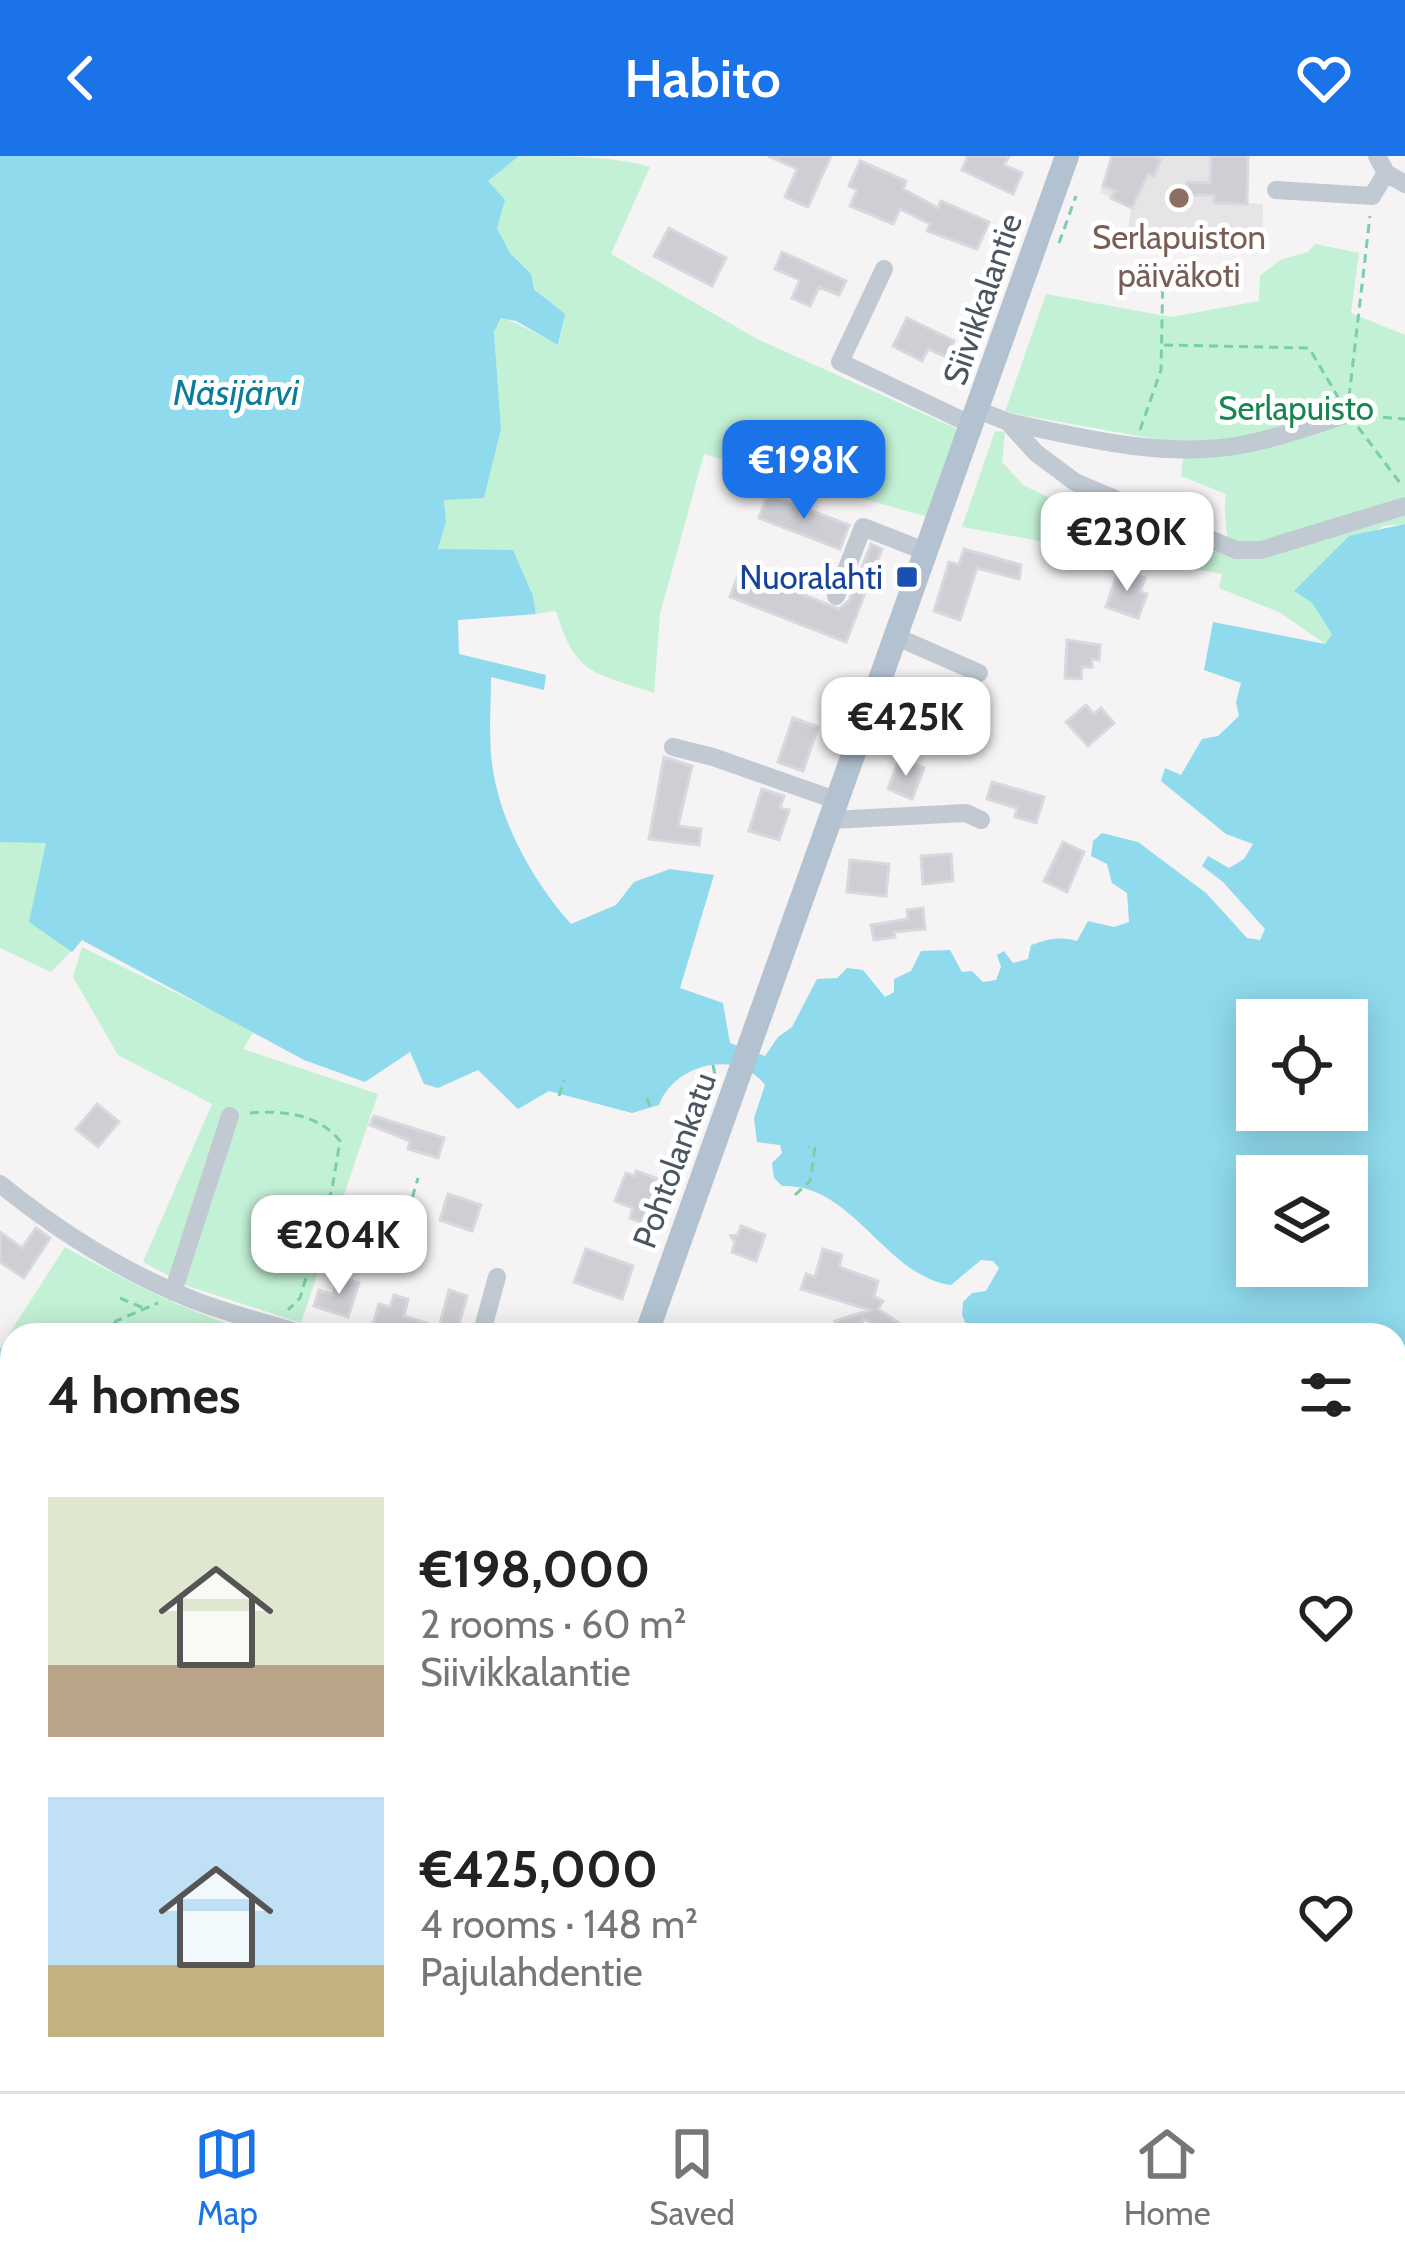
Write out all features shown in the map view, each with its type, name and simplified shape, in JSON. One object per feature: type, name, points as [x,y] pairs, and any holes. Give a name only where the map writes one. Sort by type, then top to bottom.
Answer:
[{"type":"main road","name":"Siivikkalantie","points":[[764,1006],[1067,156]]},
{"type":"main road","name":"Pohtolankatu","points":[[650,1323],[764,1006]]},
{"type":"street","points":[[1276,190],[1372,196],[1381,164],[1405,184]]},
{"type":"street","points":[[884,269],[840,362],[975,418],[1135,446],[1238,446],[1349,414]]},
{"type":"street","points":[[1008,422],[1036,453],[1076,482],[1236,550],[1261,550],[1405,506]]},
{"type":"street","points":[[836,596],[863,527],[927,552]]},
{"type":"street","points":[[896,637],[979,673]]},
{"type":"street","points":[[673,747],[713,757],[834,810],[966,813],[981,820]]},
{"type":"street","points":[[173,1292],[230,1116]]},
{"type":"street","points":[[0,1184],[67,1235],[173,1292],[267,1323]]},
{"type":"street","points":[[484,1323],[497,1277]]},
{"type":"path","points":[[1349,414],[1372,196]]},
{"type":"path","points":[[1135,446],[1161,370],[1163,274]]},
{"type":"path","points":[[1164,345],[1309,348],[1349,414],[1405,490]]},
{"type":"path","points":[[1349,414],[1405,419]]},
{"type":"path","points":[[559,1096],[564,1080]]},
{"type":"path","points":[[647,1098],[651,1110]]},
{"type":"path","points":[[230,1116],[286,1112],[328,1126],[340,1141],[332,1189],[300,1298],[275,1323]]},
{"type":"path","points":[[795,1195],[810,1180],[815,1148],[808,1147]]},
{"type":"path","points":[[408,1212],[418,1178]]},
{"type":"path","points":[[114,1323],[168,1299],[173,1292]]},
{"type":"path","points":[[120,1298],[146,1309]]},
{"type":"shaded area","name":"Serlapuiston päiväkoti","points":[[1112,156],[1248,156],[1247,203],[1263,204],[1262,245],[1182,248],[1175,242],[1126,241],[1131,209],[1100,192]]},
{"type":"green space","points":[[519,156],[604,159],[650,167],[611,254],[757,339],[962,431],[928,517],[704,454],[660,614],[654,693],[590,669],[571,649],[556,611],[536,614],[533,596],[438,550],[446,522],[444,500],[484,497],[501,429],[494,332],[502,317],[559,344],[564,314],[534,288],[531,274],[510,253],[497,228],[487,181]]},
{"type":"green space","name":"Serlapuisto","points":[[1315,244],[1359,253],[1351,313],[1405,335],[1405,524],[1383,526],[1295,592],[1312,603],[1332,634],[1325,644],[1281,613],[1219,588],[1222,574],[962,527],[995,431],[1005,432],[1002,462],[1023,485],[1062,504],[1226,555],[1226,494],[1181,476],[1183,458],[1155,439],[1005,412],[1046,294],[1171,317],[1259,301],[1260,276],[1280,260],[1308,252]]},
{"type":"green space","points":[[0,842],[46,842],[253,1033],[243,1049],[378,1094],[301,1323],[188,1286],[143,1262],[212,1104],[118,1055],[73,977],[82,947],[207,1008],[82,940],[51,972],[0,948]]},
{"type":"green space","points":[[65,1247],[160,1296],[226,1323],[16,1323]]},
{"type":"water","name":"Näsijärvi","points":[[0,156],[519,156],[488,181],[505,200],[497,228],[510,253],[531,274],[534,289],[565,314],[558,345],[516,321],[501,318],[494,332],[501,429],[484,498],[444,500],[446,522],[438,549],[513,550],[536,614],[458,620],[459,654],[546,675],[544,690],[491,677],[490,745],[508,823],[529,867],[571,924],[616,905],[634,882],[670,869],[714,875],[680,988],[723,1003],[730,1043],[765,1056],[792,1027],[817,979],[837,978],[847,968],[863,970],[885,997],[894,992],[894,979],[911,971],[921,951],[950,950],[962,972],[972,971],[983,982],[996,980],[1001,967],[997,955],[1004,951],[1013,963],[1028,959],[1031,945],[1054,939],[1077,941],[1088,921],[1114,927],[1129,922],[1127,893],[1112,883],[1107,864],[1091,856],[1093,841],[1102,833],[1138,842],[1206,893],[1247,938],[1260,940],[1265,929],[1202,866],[1208,856],[1229,868],[1244,859],[1253,844],[1226,834],[1161,781],[1165,768],[1181,775],[1202,739],[1218,736],[1239,716],[1236,702],[1241,683],[1204,670],[1213,622],[1325,644],[1332,634],[1312,603],[1294,591],[1349,536],[1405,524],[1405,1323],[966,1323],[963,1302],[972,1293],[986,1291],[999,1268],[993,1261],[981,1260],[951,1285],[928,1278],[829,1199],[807,1189],[782,1186],[774,1178],[772,1163],[782,1153],[780,1145],[757,1142],[754,1118],[765,1085],[739,1067],[723,1064],[692,1071],[678,1079],[659,1105],[632,1113],[549,1091],[518,1109],[478,1070],[438,1088],[424,1084],[410,1052],[365,1082],[304,1060],[82,940],[72,952],[29,922],[46,843],[0,842]]},
{"type":"building","points":[[768,156],[831,156],[808,207],[785,197],[797,169]]},
{"type":"building","points":[[968,156],[1009,156],[1004,165],[1022,173],[1013,194],[962,170]]},
{"type":"building","points":[[1112,156],[1161,160],[1154,176],[1148,174],[1132,208],[1111,198],[1115,191],[1103,186]]},
{"type":"building","points":[[1211,156],[1248,156],[1247,204],[1214,203],[1214,195],[1187,195],[1187,182],[1210,183]]},
{"type":"building","points":[[860,161],[906,181],[903,189],[938,208],[941,201],[989,222],[977,249],[927,231],[930,224],[900,209],[893,224],[850,206],[857,190],[849,186]]},
{"type":"building","points":[[669,228],[726,258],[712,286],[654,256]]},
{"type":"building","points":[[782,252],[846,281],[839,295],[819,287],[810,306],[792,298],[800,280],[775,269]]},
{"type":"building","points":[[907,318],[954,341],[946,357],[928,349],[922,361],[893,346]]},
{"type":"building","points":[[768,494],[849,525],[840,549],[759,518]]},
{"type":"building","points":[[871,544],[882,549],[846,642],[730,597],[740,570],[839,609],[849,601]]},
{"type":"building","points":[[964,549],[1021,565],[1019,579],[977,568],[960,620],[934,611],[949,562],[959,565]]},
{"type":"building","points":[[1119,569],[1145,578],[1140,592],[1147,594],[1138,618],[1106,607]]},
{"type":"building","points":[[1067,640],[1100,645],[1099,660],[1092,659],[1092,667],[1082,667],[1081,679],[1065,678]]},
{"type":"building","points":[[1086,705],[1094,714],[1101,708],[1114,723],[1088,746],[1066,722]]},
{"type":"building","points":[[793,718],[818,727],[803,771],[778,762]]},
{"type":"building","points":[[664,757],[692,766],[678,826],[701,829],[699,845],[649,839]]},
{"type":"building","points":[[899,759],[924,768],[912,799],[888,789]]},
{"type":"building","points":[[992,782],[1044,797],[1036,823],[1015,817],[1017,808],[987,799]]},
{"type":"building","points":[[762,789],[784,796],[780,808],[789,810],[779,840],[749,831]]},
{"type":"building","points":[[1063,842],[1084,852],[1067,892],[1044,881]]},
{"type":"building","points":[[951,854],[953,881],[923,884],[921,856]]},
{"type":"building","points":[[850,860],[889,864],[886,896],[847,892]]},
{"type":"building","points":[[923,908],[925,929],[894,932],[895,937],[874,940],[871,925],[908,919],[907,910]]},
{"type":"building","points":[[97,1104],[119,1122],[98,1147],[76,1129]]},
{"type":"building","points":[[374,1116],[444,1138],[438,1158],[408,1149],[410,1141],[370,1125]]},
{"type":"building","points":[[636,1171],[658,1179],[642,1223],[630,1218],[633,1208],[615,1201],[626,1173],[635,1176]]},
{"type":"building","points":[[448,1194],[481,1205],[472,1231],[440,1220]]},
{"type":"building","points":[[741,1226],[765,1235],[756,1261],[732,1252],[735,1242],[731,1236],[738,1235]]},
{"type":"building","points":[[36,1228],[50,1238],[24,1278],[0,1262],[0,1232],[22,1248]]},
{"type":"building","points":[[586,1249],[633,1266],[622,1299],[574,1282]]},
{"type":"building","points":[[823,1249],[842,1255],[839,1267],[878,1281],[874,1296],[883,1301],[878,1309],[899,1323],[864,1319],[835,1323],[870,1310],[801,1289],[806,1274],[815,1277]]},
{"type":"building","points":[[338,1276],[359,1283],[348,1317],[314,1306],[319,1290],[333,1295]]},
{"type":"building","points":[[449,1290],[467,1296],[459,1323],[440,1323]]},
{"type":"building","points":[[394,1295],[408,1299],[404,1316],[426,1323],[373,1323],[379,1304],[390,1307]]},
{"type":"place","name":"Serlapuiston päiväkoti","points":[[1179,198]]},
{"type":"place","name":"Nuoralahti","points":[[907,577]]}]
